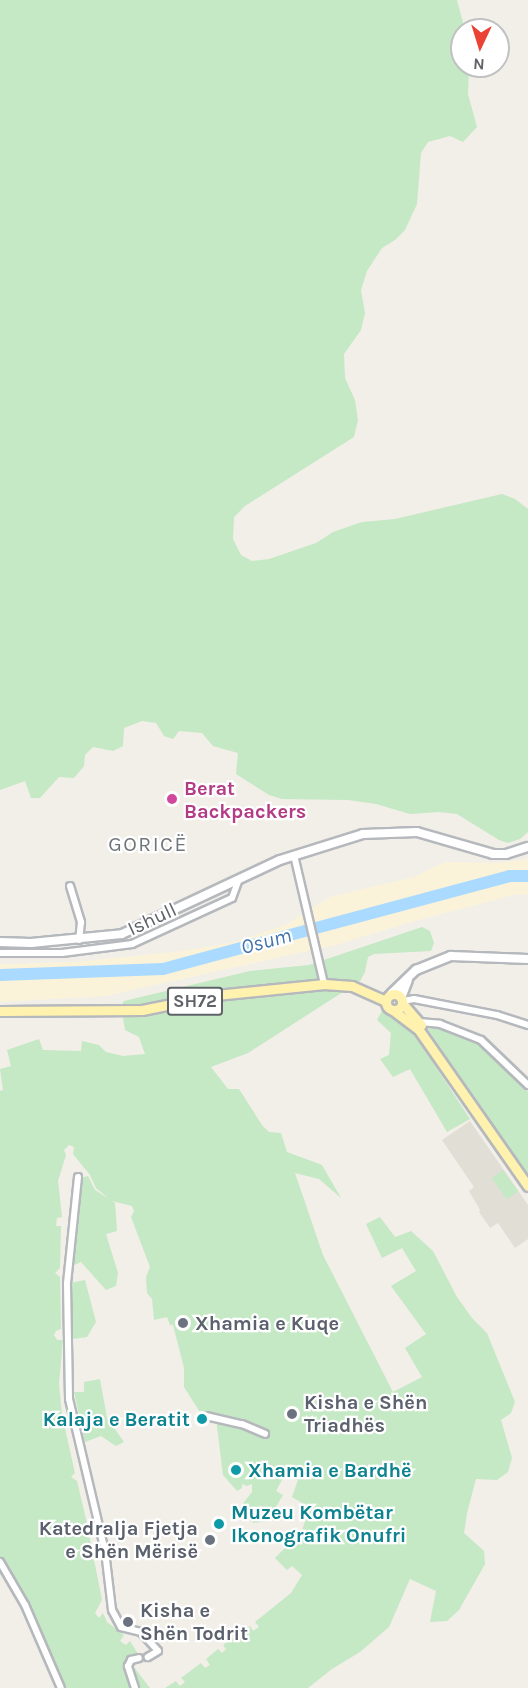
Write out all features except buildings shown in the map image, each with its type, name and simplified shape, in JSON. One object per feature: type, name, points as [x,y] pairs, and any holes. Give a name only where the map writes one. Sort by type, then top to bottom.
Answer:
[{"type":"main road","name":"SH72","points":[[0,1011],[142,1010],[216,996],[324,984],[352,986],[402,1001],[460,1081],[465,1095]]},
{"type":"main road","name":"SH72","points":[[388,998],[388,1009],[394,1011],[418,1030],[528,1186]]},
{"type":"main road","points":[[394,1011],[402,1001]]},
{"type":"street","name":"Ishull","points":[[0,942],[79,940],[122,933],[294,855],[356,835],[428,834],[493,854],[506,854],[528,847]]},
{"type":"street","points":[[294,855],[324,984]]},
{"type":"street","points":[[0,953],[62,953],[132,944],[232,898],[239,879]]},
{"type":"street","points":[[70,885],[81,922],[79,940]]},
{"type":"street","points":[[388,998],[411,974],[432,962],[451,956],[528,959]]},
{"type":"street","points":[[411,974],[402,1001],[414,999],[488,1014],[528,1025]]},
{"type":"street","points":[[418,1022],[440,1024],[481,1040],[528,1085]]},
{"type":"street","points":[[78,1177],[68,1269],[69,1399],[105,1551],[114,1615],[121,1627],[141,1632],[158,1651],[148,1657]]},
{"type":"street","points":[[206,1416],[242,1424],[265,1434]]},
{"type":"street","points":[[0,1562],[25,1605],[61,1688]]},
{"type":"street","points":[[135,1688],[128,1666],[130,1660],[139,1658]]},
{"type":"shaded area","points":[[470,1121],[528,1205],[528,1239],[515,1248],[498,1223],[490,1228],[479,1212],[469,1191],[474,1187],[442,1140]]},
{"type":"green space","points":[[0,0],[457,0],[462,18],[450,18],[450,78],[469,78],[468,94],[477,127],[463,142],[450,136],[428,142],[421,153],[417,204],[405,230],[382,248],[367,271],[361,290],[365,313],[361,330],[344,354],[345,378],[355,400],[358,420],[354,437],[245,506],[234,517],[233,539],[241,555],[252,561],[269,559],[316,543],[333,532],[362,522],[395,519],[502,494],[515,499],[528,509],[528,832],[520,839],[508,843],[499,840],[457,814],[439,812],[410,814],[376,804],[348,800],[282,799],[269,795],[236,774],[238,753],[213,746],[202,733],[179,731],[173,739],[164,736],[156,723],[142,721],[124,728],[123,746],[113,751],[93,747],[85,755],[84,766],[74,778],[59,777],[40,798],[31,798],[25,781],[0,790]]},
{"type":"green space","points":[[422,927],[430,931],[434,943],[431,951],[374,954],[368,957],[365,972],[360,981],[248,1053],[211,1067],[228,1089],[239,1089],[269,1132],[281,1133],[287,1152],[322,1165],[341,1198],[319,1179],[295,1173],[323,1255],[393,1392],[422,1377],[405,1348],[426,1334],[391,1286],[416,1271],[402,1248],[382,1258],[366,1224],[380,1217],[395,1237],[411,1231],[433,1251],[457,1297],[472,1318],[487,1333],[515,1402],[511,1413],[501,1420],[512,1458],[508,1472],[497,1480],[476,1479],[467,1513],[464,1533],[484,1551],[485,1564],[459,1610],[447,1621],[430,1622],[436,1591],[410,1579],[389,1627],[360,1652],[332,1669],[308,1688],[165,1688],[176,1681],[180,1686],[185,1682],[181,1678],[201,1663],[205,1668],[210,1665],[206,1659],[218,1649],[222,1653],[226,1649],[223,1645],[250,1626],[253,1631],[259,1627],[255,1622],[291,1593],[302,1575],[292,1566],[287,1570],[275,1558],[302,1531],[309,1507],[292,1497],[298,1480],[284,1476],[276,1491],[283,1495],[268,1521],[254,1523],[237,1511],[252,1492],[252,1484],[247,1486],[242,1484],[242,1488],[237,1491],[223,1475],[216,1418],[203,1417],[184,1387],[184,1368],[173,1325],[170,1325],[167,1317],[154,1320],[152,1299],[147,1293],[146,1277],[150,1267],[131,1217],[134,1211],[132,1206],[112,1201],[115,1203],[117,1231],[106,1234],[118,1273],[116,1286],[106,1290],[81,1262],[70,1267],[80,1178],[88,1176],[95,1190],[109,1199],[96,1188],[90,1175],[73,1154],[74,1147],[69,1145],[64,1150],[66,1155],[58,1181],[62,1217],[57,1218],[56,1226],[61,1226],[60,1268],[55,1273],[60,1277],[61,1329],[54,1335],[57,1340],[63,1340],[59,1383],[62,1415],[75,1473],[71,1477],[77,1481],[102,1600],[95,1613],[99,1618],[103,1613],[107,1622],[124,1635],[120,1641],[126,1645],[130,1641],[138,1654],[138,1660],[133,1666],[150,1688],[65,1688],[23,1600],[0,1559],[0,1091],[3,1090],[0,1069],[11,1066],[7,1050],[39,1039],[43,1050],[81,1051],[82,1041],[99,1045],[106,1052],[123,1056],[145,1054],[139,1037],[125,1030],[121,1006],[124,1001],[250,971],[309,965]]},
{"type":"green space","points":[[384,1007],[414,1033],[470,1119],[447,1132],[410,1069],[393,1077],[380,1059],[389,1055],[391,1033],[377,1020]]},
{"type":"green space","points":[[425,1025],[439,1026],[476,1040],[493,1054],[528,1092],[528,1180],[469,1096],[468,1090]]},
{"type":"green space","points":[[503,1170],[518,1191],[507,1199],[492,1178]]},
{"type":"green space","points":[[85,1280],[96,1322],[87,1337],[73,1339],[70,1283]]},
{"type":"green space","points":[[100,1379],[107,1418],[124,1442],[116,1446],[101,1436],[85,1442],[74,1392],[84,1392],[84,1382]]},
{"type":"sand","points":[[528,859],[528,895],[518,894],[418,920],[335,945],[106,996],[0,1002],[0,964],[75,962],[183,951],[235,942],[285,925],[330,897],[414,877],[445,862],[500,863]]},
{"type":"waterway","name":"Osum","points":[[0,975],[163,969],[509,876],[528,876]]},
{"type":"place","name":"Berat Backpackers","points":[[172,799]]},
{"type":"place","name":"Xhamia e Kuqe","points":[[183,1323]]},
{"type":"place","name":"Kisha e Shën Triadhës","points":[[292,1414]]},
{"type":"place","name":"Kalaja e Beratit","points":[[202,1419]]},
{"type":"place","name":"Xhamia e Bardhë","points":[[236,1470]]},
{"type":"place","name":"Muzeu Kombëtar Ikonografik Onufri","points":[[219,1524]]},
{"type":"place","name":"Katedralja Fjetja e Shën Mërisë","points":[[210,1540]]},
{"type":"place","name":"Kisha e Shën Todrit","points":[[128,1622]]},
{"type":"district","name":"GORICË","points":[[148,844]]}]
